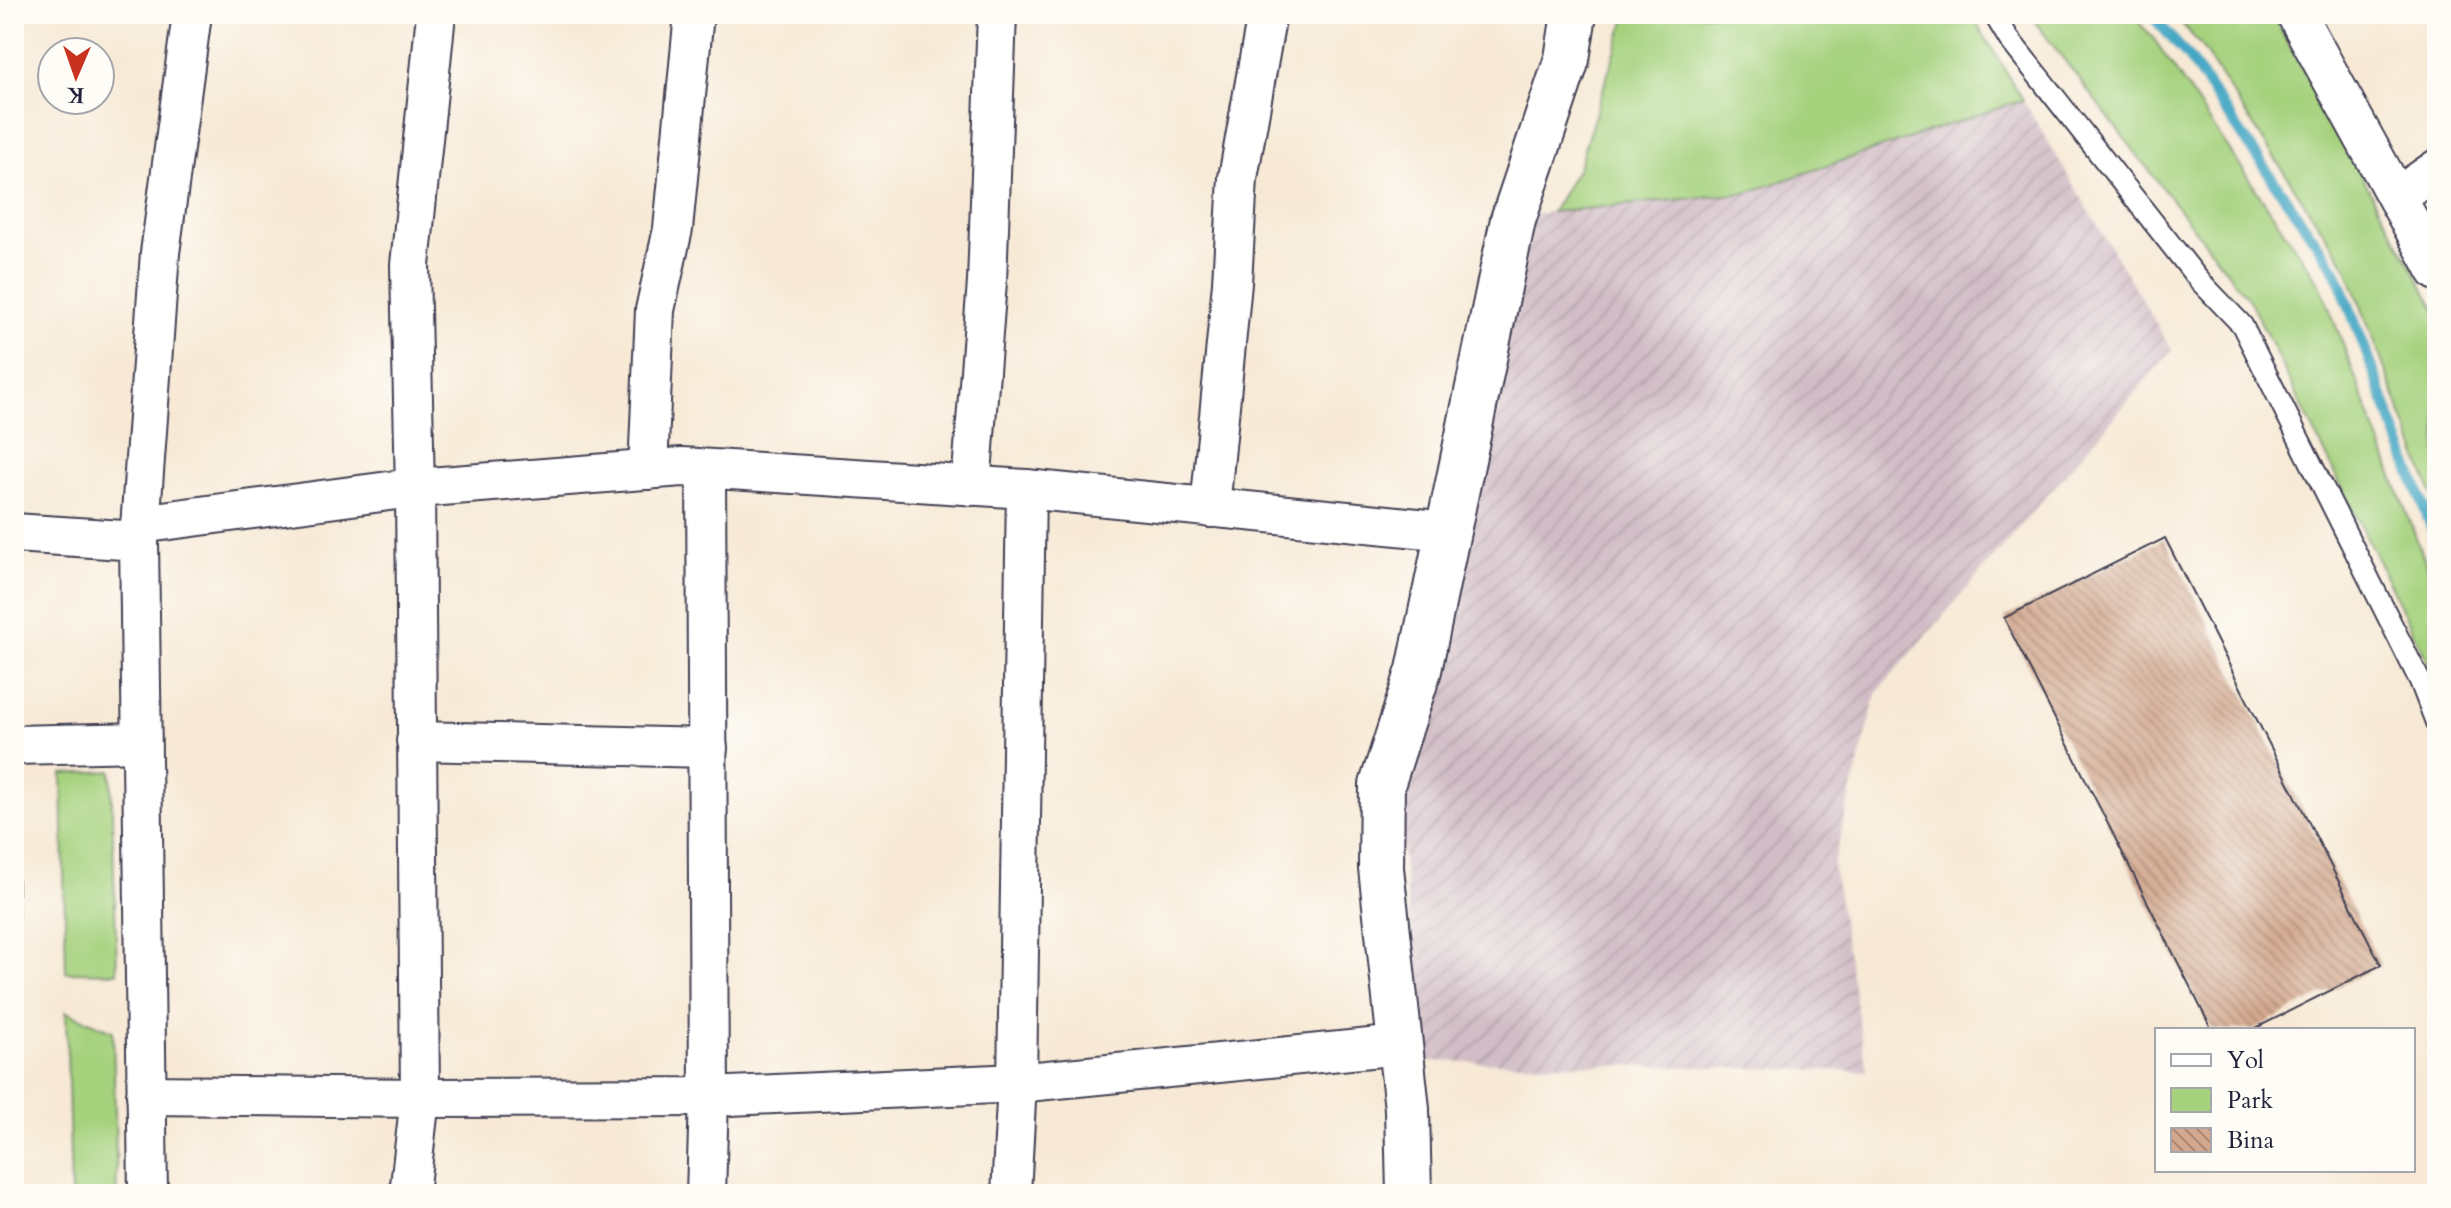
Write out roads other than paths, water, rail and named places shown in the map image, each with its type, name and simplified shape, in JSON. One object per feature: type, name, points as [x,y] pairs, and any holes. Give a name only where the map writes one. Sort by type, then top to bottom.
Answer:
[{"type":"street","points":[[148,1194],[140,532],[160,253],[192,14]]},
{"type":"street","points":[[409,1194],[420,1098],[410,265],[436,14]]},
{"type":"street","points":[[648,470],[655,310],[673,229],[694,14]]},
{"type":"street","points":[[971,486],[987,282],[997,14]]},
{"type":"street","points":[[1210,508],[1232,283],[1238,178],[1267,14]]},
{"type":"street","points":[[1409,1194],[1407,1109],[1381,868],[1382,785],[1419,670],[1513,220],[1567,59],[1574,14]]},
{"type":"street","points":[[2296,14],[2437,271]]},
{"type":"street","points":[[2397,197],[2437,169]]},
{"type":"street","points":[[14,533],[140,532],[415,489],[682,467],[1026,489],[1448,531]]},
{"type":"street","points":[[706,469],[709,1097],[706,1194]]},
{"type":"street","points":[[1011,1194],[1017,1083],[1026,489]]},
{"type":"street","points":[[416,741],[708,748]]},
{"type":"street","points":[[14,745],[141,742]]},
{"type":"street","points":[[146,1095],[709,1097],[1017,1083],[1400,1045]]},
{"type":"lane","points":[[1994,14],[2009,39],[2198,279],[2242,325],[2420,681],[2437,725]]},
{"type":"waterway","points":[[2151,14],[2189,58],[2336,271],[2437,542]]}]
